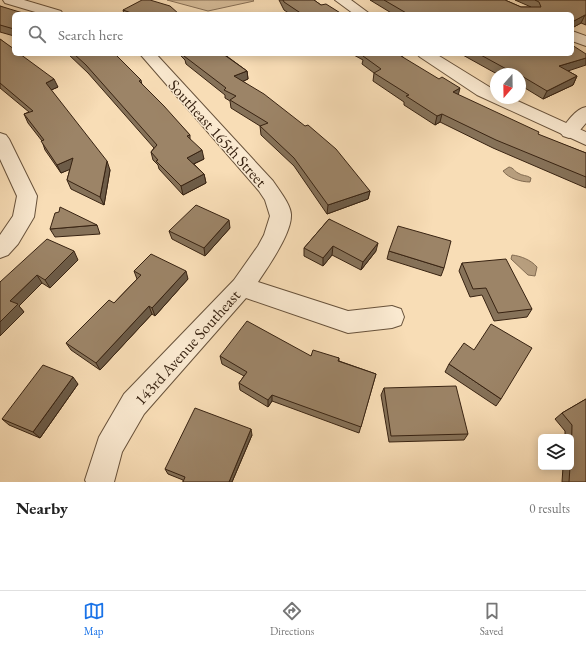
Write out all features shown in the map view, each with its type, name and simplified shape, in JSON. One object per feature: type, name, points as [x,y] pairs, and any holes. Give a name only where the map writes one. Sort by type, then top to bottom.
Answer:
[{"type":"street","points":[[10,0],[49,12]]},
{"type":"street","points":[[342,0],[360,12]]},
{"type":"street","points":[[574,36],[586,42]]},
{"type":"street","name":"Southeast 165th Street","points":[[150,56],[266,186],[275,198],[281,216]]},
{"type":"street","points":[[428,56],[490,94]]},
{"type":"street","points":[[510,104],[586,139]]},
{"type":"street","points":[[569,132],[586,112]]},
{"type":"street","points":[[0,139],[27,196],[22,217],[10,238],[0,249]]},
{"type":"street","name":"143rd Avenue Southeast","points":[[98,481],[109,447],[134,404],[242,287],[266,252],[275,235],[281,216]]},
{"type":"street","points":[[242,287],[348,322],[392,317]]},
{"type":"shaded area","points":[[167,0],[253,0],[254,1],[208,11]]},
{"type":"shaded area","points":[[509,167],[520,174],[531,178],[530,182],[508,176],[503,171]]},
{"type":"shaded area","points":[[512,255],[519,256],[532,262],[537,267],[535,276],[528,275],[511,259]]},
{"type":"building","points":[[142,0],[150,0],[170,6],[177,12],[128,12],[123,10]]},
{"type":"building","points":[[283,0],[314,0],[321,5],[326,4],[339,12],[299,12]]},
{"type":"building","points":[[384,0],[505,0],[521,7],[541,7],[539,2],[535,0],[586,0],[586,15],[574,21],[574,12],[405,12]]},
{"type":"building","points":[[0,6],[20,12],[12,12],[12,28],[0,25]]},
{"type":"building","points":[[0,39],[12,48],[12,56],[23,56],[54,79],[46,83],[107,161],[100,197],[67,180],[73,158],[57,165],[41,141],[44,140],[24,114],[33,111],[0,83]]},
{"type":"building","points":[[574,46],[586,54],[586,58],[559,66],[577,76],[547,91],[526,79],[526,68],[505,68],[483,56],[574,56]]},
{"type":"building","points":[[76,56],[117,56],[141,80],[139,81],[190,135],[187,136],[202,150],[187,158],[204,174],[181,186],[156,161],[158,160],[151,152],[157,145],[86,65]]},
{"type":"building","points":[[184,56],[226,56],[247,71],[234,76],[264,94],[305,126],[308,125],[336,149],[370,191],[328,205],[294,158],[260,126],[268,123],[230,100],[236,96],[224,90],[226,88]]},
{"type":"building","points":[[363,56],[401,56],[439,79],[442,77],[460,88],[453,92],[539,132],[538,134],[586,153],[586,177],[496,140],[442,114],[437,116],[406,96],[409,95],[374,73],[381,69]]},
{"type":"building","points":[[196,205],[229,220],[204,248],[169,231]]},
{"type":"building","points":[[60,207],[97,225],[50,229],[55,213],[59,212]]},
{"type":"building","points":[[329,219],[378,243],[363,262],[333,246],[323,258],[304,248]]},
{"type":"building","points":[[398,226],[451,241],[444,268],[389,251]]},
{"type":"building","points":[[47,239],[74,251],[45,280],[37,275],[10,301],[18,304],[0,322],[0,282]]},
{"type":"building","points":[[151,254],[186,271],[152,308],[149,306],[96,363],[66,343],[109,300],[114,303],[141,275],[134,271]]},
{"type":"building","points":[[506,259],[532,309],[498,313],[486,288],[473,289],[462,263]]},
{"type":"building","points":[[247,321],[311,356],[313,350],[339,358],[338,361],[376,374],[361,427],[272,395],[268,400],[239,383],[247,372],[220,356]]},
{"type":"building","points":[[491,324],[532,348],[501,399],[449,364],[464,343],[474,350]]},
{"type":"building","points":[[43,365],[73,377],[33,432],[2,419]]},
{"type":"building","points":[[456,386],[468,434],[391,436],[384,388]]},
{"type":"building","points":[[586,399],[586,482],[569,482],[570,470],[574,470],[574,434],[572,434],[572,425],[562,413]]},
{"type":"building","points":[[195,408],[251,429],[229,482],[183,482],[185,477],[165,469]]}]
